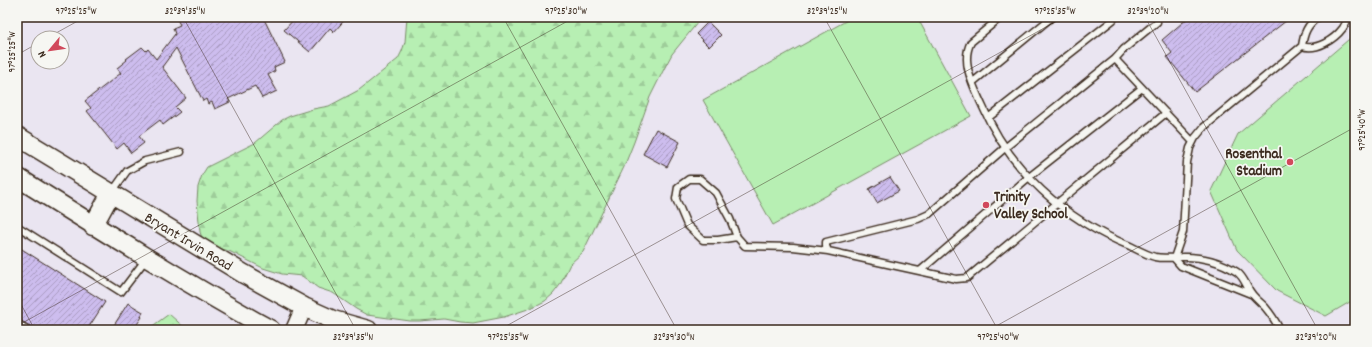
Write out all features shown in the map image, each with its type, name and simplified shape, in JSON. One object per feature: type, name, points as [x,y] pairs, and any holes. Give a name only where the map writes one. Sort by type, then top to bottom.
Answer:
[{"type":"main road","name":"Bryant Irvin Road","points":[[17,136],[244,274],[304,307],[330,325],[368,330]]},
{"type":"main road","points":[[17,177],[93,226],[271,330]]},
{"type":"main road","points":[[93,226],[111,193]]},
{"type":"street","points":[[294,330],[304,307]]},
{"type":"lane","points":[[1001,17],[974,39],[968,48],[966,58],[973,82],[988,118],[1006,147],[1029,177],[1057,204],[1088,226],[1117,241],[1155,257],[1201,258],[1224,265],[1238,273],[1243,278],[1252,294],[1272,316],[1280,330]]},
{"type":"lane","points":[[973,82],[1052,17]]},
{"type":"lane","points":[[988,118],[1113,20],[1111,17]]},
{"type":"lane","points":[[1174,258],[1183,232],[1187,162],[1193,142],[1204,127],[1302,46],[1304,33],[1318,17]]},
{"type":"lane","points":[[1302,46],[1309,49],[1321,45],[1342,29],[1348,17]]},
{"type":"lane","points":[[828,251],[826,242],[918,219],[929,214],[1006,147],[1115,59],[1124,49],[1157,22]]},
{"type":"lane","points":[[1115,59],[1193,142]]},
{"type":"lane","points":[[920,271],[1029,177],[1142,88]]},
{"type":"lane","points":[[737,237],[718,240],[703,240],[687,226],[676,199],[678,187],[689,179],[700,180],[716,193],[730,219],[737,237],[745,246],[793,247],[828,251],[956,279],[967,278],[1166,113]]},
{"type":"lane","points":[[111,193],[127,171],[145,161],[181,152]]},
{"type":"lane","points":[[17,226],[121,292],[147,258]]},
{"type":"lane","points":[[1174,258],[1181,266],[1252,294]]},
{"type":"lane","points":[[17,323],[28,330]]},
{"type":"green space","points":[[407,17],[702,17],[672,54],[664,69],[650,97],[624,167],[583,252],[570,264],[560,285],[553,294],[545,301],[531,308],[504,317],[473,323],[444,319],[410,321],[367,315],[333,293],[318,288],[302,276],[282,274],[263,268],[229,251],[211,246],[203,241],[200,232],[197,201],[198,187],[202,175],[207,167],[255,143],[282,120],[313,109],[329,106],[359,90],[398,59],[405,42]]},
{"type":"green space","points":[[853,17],[917,17],[971,116],[773,225],[703,100]]},
{"type":"green space","name":"Rosenthal Stadium","points":[[1355,34],[1355,299],[1326,316],[1277,291],[1237,250],[1211,191],[1238,134]]},
{"type":"green space","points":[[169,314],[187,330],[147,330]]},
{"type":"building","points":[[176,17],[263,17],[285,62],[274,67],[275,71],[268,75],[277,91],[262,98],[255,86],[228,99],[230,102],[215,109],[212,102],[208,104],[206,99],[203,101],[176,48],[162,67],[186,98],[175,107],[180,112],[163,125],[160,120],[139,136],[144,143],[131,153],[124,143],[117,149],[87,111],[91,108],[85,101],[121,73],[117,68],[142,47],[146,51],[148,49],[156,59],[175,34],[173,28],[180,25]]},
{"type":"building","points":[[296,17],[347,17],[334,32],[330,28],[310,52],[284,30]]},
{"type":"building","points":[[1189,17],[1291,17],[1195,92],[1167,57],[1172,53],[1162,40]]},
{"type":"building","points":[[708,22],[721,35],[709,47],[696,34]]},
{"type":"building","points":[[656,129],[680,142],[667,167],[643,154]]},
{"type":"building","points":[[890,177],[899,191],[877,203],[869,189]]},
{"type":"building","points":[[17,246],[105,302],[87,330],[32,330],[30,326],[17,319]]},
{"type":"building","points":[[128,303],[143,312],[142,317],[133,330],[111,330]]},
{"type":"place","name":"Rosenthal Stadium","points":[[1290,162]]},
{"type":"place","name":"Trinity Valley School","points":[[986,205]]}]
